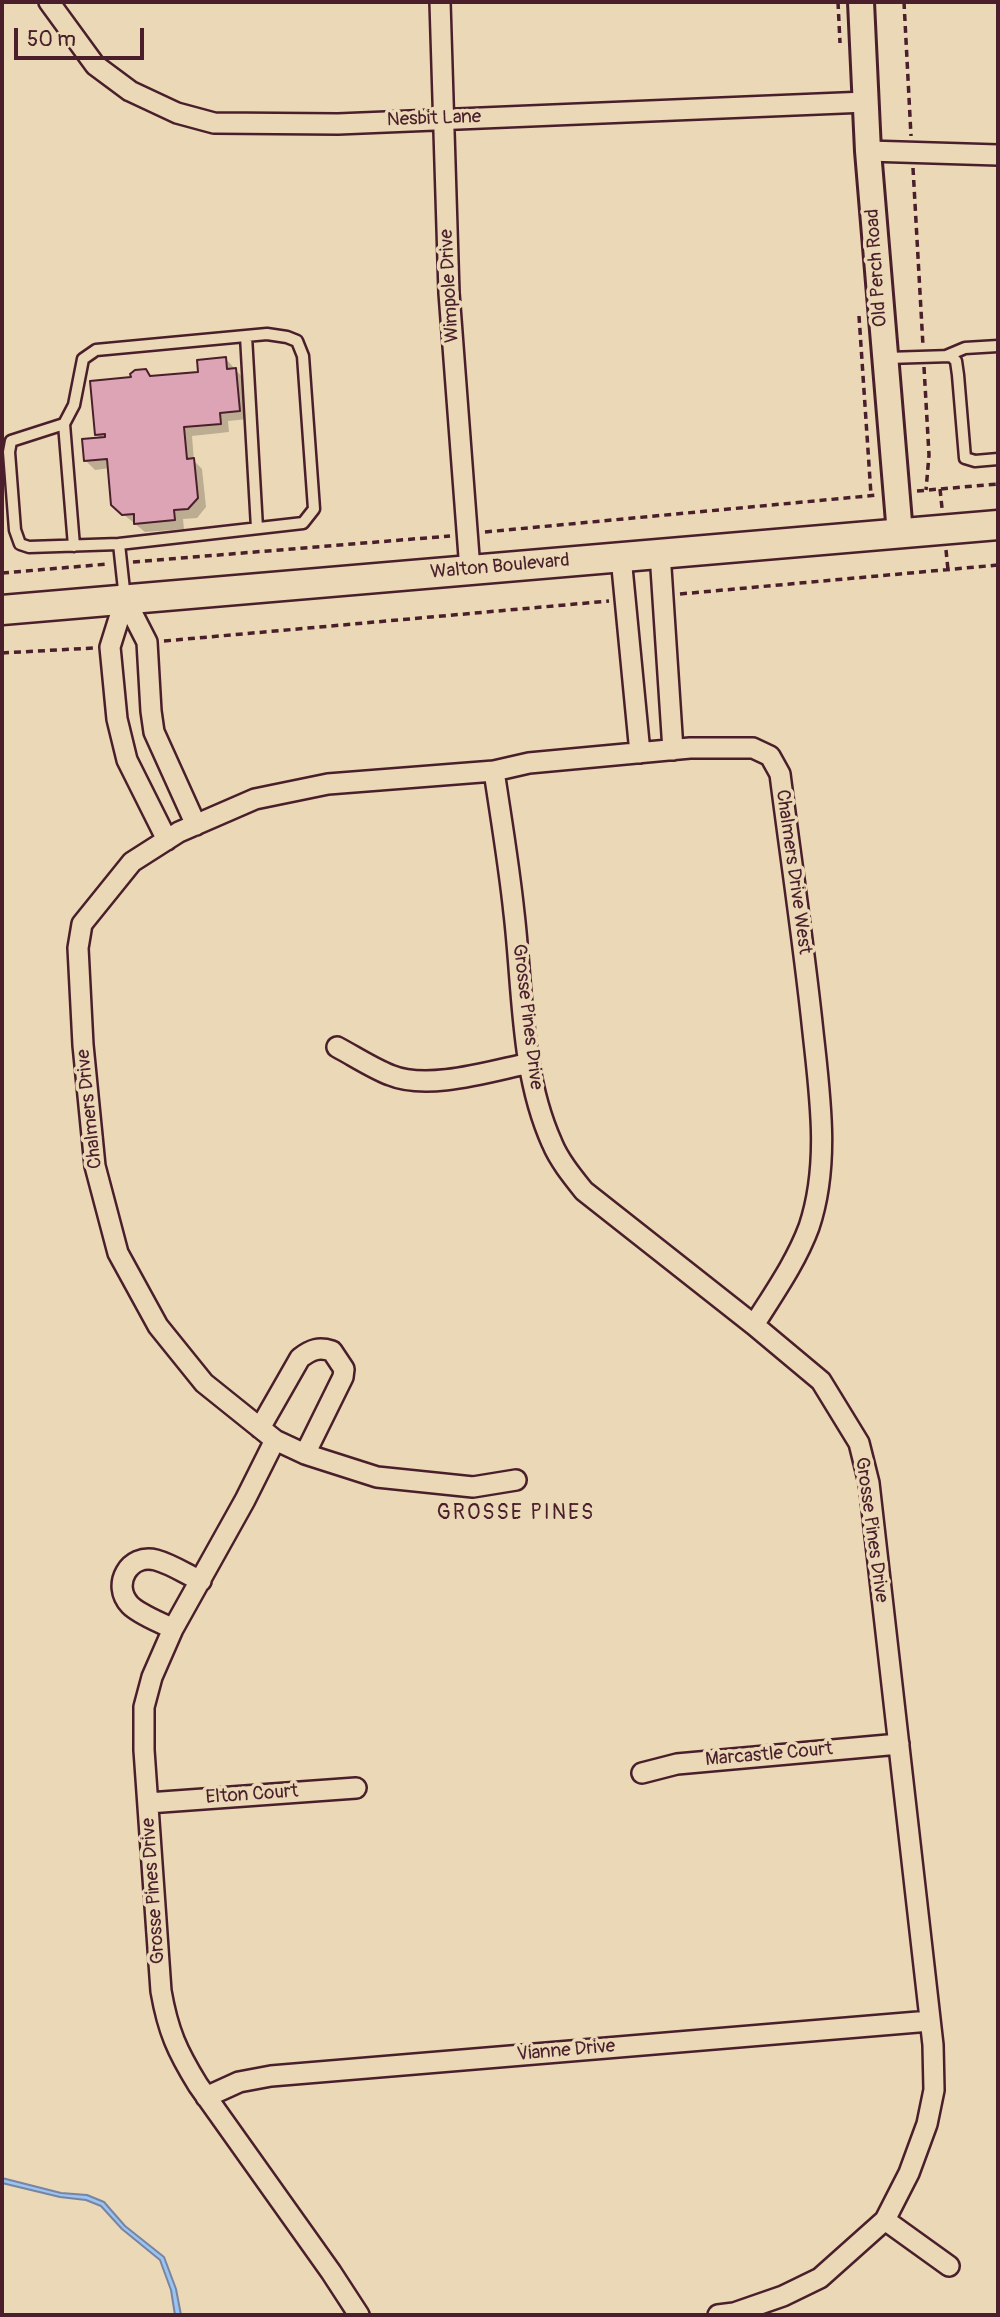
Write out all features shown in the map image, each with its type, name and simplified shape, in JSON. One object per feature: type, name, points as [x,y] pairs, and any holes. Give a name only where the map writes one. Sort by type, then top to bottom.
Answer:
[{"type":"main road","name":"Walton Boulevard","points":[[2,610],[998,525]]},
{"type":"street","name":"Nesbit Lane","points":[[49,2],[95,65],[130,91],[177,113],[214,123],[338,124],[866,102]]},
{"type":"street","name":"Wimpole Drive","points":[[440,2],[449,292],[470,570]]},
{"type":"street","name":"Old Perch Road","points":[[862,2],[868,151],[900,534]]},
{"type":"street","points":[[868,151],[998,155]]},
{"type":"street","points":[[660,553],[673,750]]},
{"type":"street","points":[[621,556],[640,753]]},
{"type":"street","points":[[125,599],[147,642],[154,732],[180,832]]},
{"type":"street","points":[[125,599],[110,647],[117,719],[127,760],[180,832]]},
{"type":"street","name":"Chalmers Drive West","points":[[180,832],[255,799],[328,784],[494,771],[529,763],[673,750],[752,748],[770,756],[780,774],[809,995],[821,1111],[820,1172],[809,1226],[792,1265],[754,1325]]},
{"type":"street","name":"Grosse Pines Drive","points":[[494,771],[514,912],[533,1086],[551,1142],[584,1191],[821,1381],[859,1444],[869,1483],[930,2021],[934,2090],[927,2124],[909,2173],[886,2220],[820,2278],[783,2296],[734,2313],[718,2315]]},
{"type":"street","name":"Chalmers Drive","points":[[180,832],[132,862],[82,924],[78,948],[83,1045],[94,1166],[118,1253],[158,1326],[204,1383],[268,1434],[305,1454],[377,1477],[473,1487],[516,1480]]},
{"type":"street","points":[[337,1047],[392,1076],[416,1081],[454,1078],[530,1063]]},
{"type":"street","name":"Grosse Pines Drive","points":[[305,1454],[343,1377],[344,1369],[332,1351],[322,1348],[311,1350],[300,1358],[201,1581],[173,1629],[152,1677],[145,1707],[144,1750],[161,1991],[167,2024],[181,2058],[206,2097],[359,2315]]},
{"type":"street","points":[[173,1629],[132,1607],[123,1596],[122,1582],[128,1567],[140,1559],[155,1560],[201,1581]]},
{"type":"street","name":"Marcastle Court","points":[[642,1773],[677,1763],[899,1744]]},
{"type":"street","name":"Elton Court","points":[[148,1803],[356,1788]]},
{"type":"street","name":"Vianne Drive","points":[[206,2097],[239,2082],[271,2076],[930,2021]]},
{"type":"street","points":[[886,2220],[949,2266]]},
{"type":"lane","points":[[64,424],[11,441],[9,452],[15,530],[20,544],[29,547],[74,546],[119,544],[303,523],[314,509],[303,356],[297,341],[267,334],[96,350],[83,359],[74,405],[64,424],[74,546]]},
{"type":"lane","points":[[246,336],[257,528]]},
{"type":"lane","points":[[884,358],[946,356],[965,348],[998,346]]},
{"type":"lane","points":[[946,356],[956,361],[965,458],[975,461],[998,459]]},
{"type":"lane","points":[[119,544],[125,599]]},
{"type":"path","points":[[904,2],[911,133]]},
{"type":"path","points":[[914,173],[929,455],[926,490]]},
{"type":"path","points":[[2,573],[467,534],[998,484]]},
{"type":"path","points":[[663,596],[998,565]]},
{"type":"path","points":[[147,642],[625,600]]},
{"type":"path","points":[[2,653],[110,647]]},
{"type":"water","points":[[2,2178],[61,2193],[87,2195],[104,2202],[125,2226],[164,2257],[176,2289],[181,2315],[175,2315],[171,2290],[160,2260],[122,2229],[101,2206],[86,2200],[60,2197],[2,2183]]},
{"type":"building","points":[[226,357],[227,369],[236,368],[240,411],[220,413],[221,424],[184,427],[187,459],[194,458],[198,498],[188,509],[174,510],[175,520],[134,524],[134,514],[122,515],[111,505],[107,459],[84,461],[82,439],[105,437],[105,434],[95,435],[90,381],[131,377],[130,374],[135,370],[146,369],[150,376],[198,372],[197,360]]},
{"type":"district","name":"GROSSE PINES","points":[[516,1514]]}]
